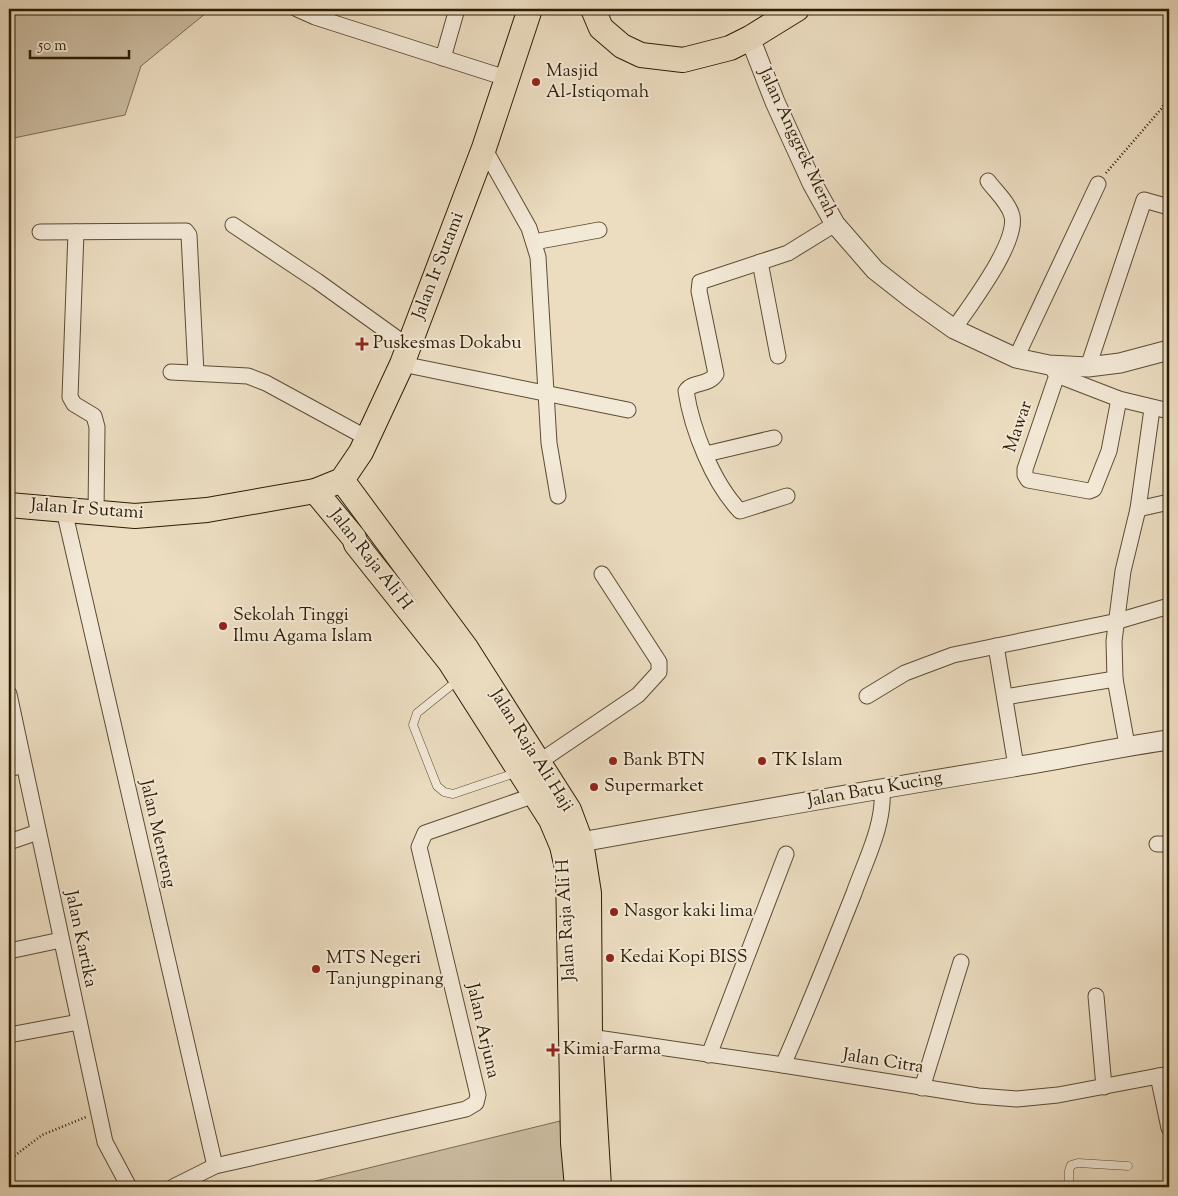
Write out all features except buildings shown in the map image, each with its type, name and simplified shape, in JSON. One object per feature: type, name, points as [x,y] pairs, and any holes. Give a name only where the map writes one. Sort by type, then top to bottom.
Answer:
[{"type":"main road","name":"Jalan Ir Sutami","points":[[9,504],[135,516],[207,510],[315,491],[342,480],[361,452],[406,355],[484,148],[530,9]]},
{"type":"main road","points":[[593,9],[601,28],[622,46],[641,55],[683,60],[730,48],[797,9]]},
{"type":"main road","name":"Jalan Raja Ali Haji","points":[[342,480],[466,648],[530,767],[569,810],[581,842],[577,869],[599,1187]]},
{"type":"main road","name":"Jalan Raja Ali H","points":[[315,491],[354,538],[356,544],[450,662],[530,767],[535,795],[551,820],[562,846],[577,869],[573,1143],[577,1187]]},
{"type":"street","points":[[298,9],[315,17],[506,78]]},
{"type":"street","points":[[443,58],[458,9]]},
{"type":"street","name":"Jalan Anggrek Merah","points":[[750,38],[812,183],[835,224],[875,270],[954,328],[1016,358],[1053,370],[1088,368],[1120,363],[1169,350]]},
{"type":"street","points":[[484,148],[529,228],[534,242],[541,286],[549,443],[558,496]]},
{"type":"street","points":[[954,328],[998,263],[1013,230],[1009,208],[988,181]]},
{"type":"street","points":[[1016,358],[1098,184]]},
{"type":"street","points":[[1088,368],[1144,200],[1169,207]]},
{"type":"street","points":[[787,496],[740,511],[729,499],[699,442],[686,391],[688,387],[713,380],[716,374],[699,291],[700,282],[788,253],[835,224]]},
{"type":"street","points":[[233,225],[317,281],[406,355],[546,393],[628,410]]},
{"type":"street","points":[[534,242],[599,230]]},
{"type":"street","points":[[40,232],[181,231],[189,235],[196,373]]},
{"type":"street","points":[[76,232],[70,397],[74,404],[94,416],[97,427],[96,513]]},
{"type":"street","points":[[760,262],[778,356]]},
{"type":"street","points":[[1053,370],[1119,399],[1169,412]]},
{"type":"street","name":"Mawar","points":[[1053,370],[1024,474],[1028,480],[1089,491],[1094,489],[1109,451],[1119,399]]},
{"type":"street","points":[[171,372],[248,376],[266,382],[367,438]]},
{"type":"street","points":[[1127,745],[1116,679],[1114,641],[1123,571],[1138,509],[1152,409]]},
{"type":"street","points":[[706,454],[774,438]]},
{"type":"street","points":[[1138,509],[1169,502]]},
{"type":"street","name":"Jalan Menteng","points":[[64,510],[215,1166]]},
{"type":"street","points":[[530,767],[638,695],[659,672],[659,662],[602,574]]},
{"type":"street","points":[[867,696],[905,673],[953,655],[1118,621],[1169,606]]},
{"type":"street","points":[[996,646],[1016,766]]},
{"type":"street","points":[[1005,697],[1116,679]]},
{"type":"street","name":"Jalan Kartika","points":[[9,694],[16,767],[38,832],[98,1112],[106,1142],[129,1187]]},
{"type":"street","name":"Jalan Batu Kucing","points":[[581,842],[1127,745],[1169,740]]},
{"type":"street","points":[[783,1065],[822,974],[878,829],[883,801],[882,788]]},
{"type":"street","name":"Jalan Arjuna","points":[[172,1187],[215,1166],[466,1109],[476,1103],[478,1095],[419,847],[425,833],[535,795]]},
{"type":"street","points":[[9,842],[38,832]]},
{"type":"street","points":[[709,1055],[786,854]]},
{"type":"street","points":[[9,951],[61,940]]},
{"type":"street","points":[[922,1088],[961,962]]},
{"type":"street","points":[[1096,996],[1104,1087]]},
{"type":"street","points":[[9,1035],[79,1022]]},
{"type":"street","name":"Jalan Citra","points":[[590,1038],[783,1065],[922,1088],[978,1096],[1017,1099],[1104,1087],[1164,1075]]},
{"type":"street","points":[[1164,1075],[1169,1128]]},
{"type":"lane","points":[[461,678],[417,713],[414,719],[413,725],[437,786],[444,792],[453,794],[530,767]]},
{"type":"lane","points":[[1069,1187],[1071,1165],[1078,1163],[1128,1166]]},
{"type":"lane","points":[[830,1187],[843,1187]]},
{"type":"path","points":[[1098,184],[1162,108],[1169,94]]},
{"type":"path","points":[[9,1160],[42,1135],[98,1112]]},
{"type":"shaded area","points":[[9,9],[211,9],[141,66],[125,115],[9,139]]},
{"type":"shaded area","points":[[560,1121],[566,1187],[291,1187]]},
{"type":"place","name":"Masjid Al-Istiqomah","points":[[536,82]]},
{"type":"place","name":"Puskesmas Dokabu","points":[[362,344]]},
{"type":"place","name":"Sekolah Tinggi Ilmu Agama Islam","points":[[223,626]]},
{"type":"place","name":"Bank BTN","points":[[613,761]]},
{"type":"place","name":"TK Islam","points":[[762,761]]},
{"type":"place","name":"Supermarket","points":[[594,787]]},
{"type":"place","name":"Nasgor kaki lima","points":[[614,912]]},
{"type":"place","name":"Kedai Kopi BISS","points":[[610,958]]},
{"type":"place","name":"MTS Negeri Tanjungpinang","points":[[316,969]]},
{"type":"place","name":"Kimia Farma","points":[[553,1050]]}]
